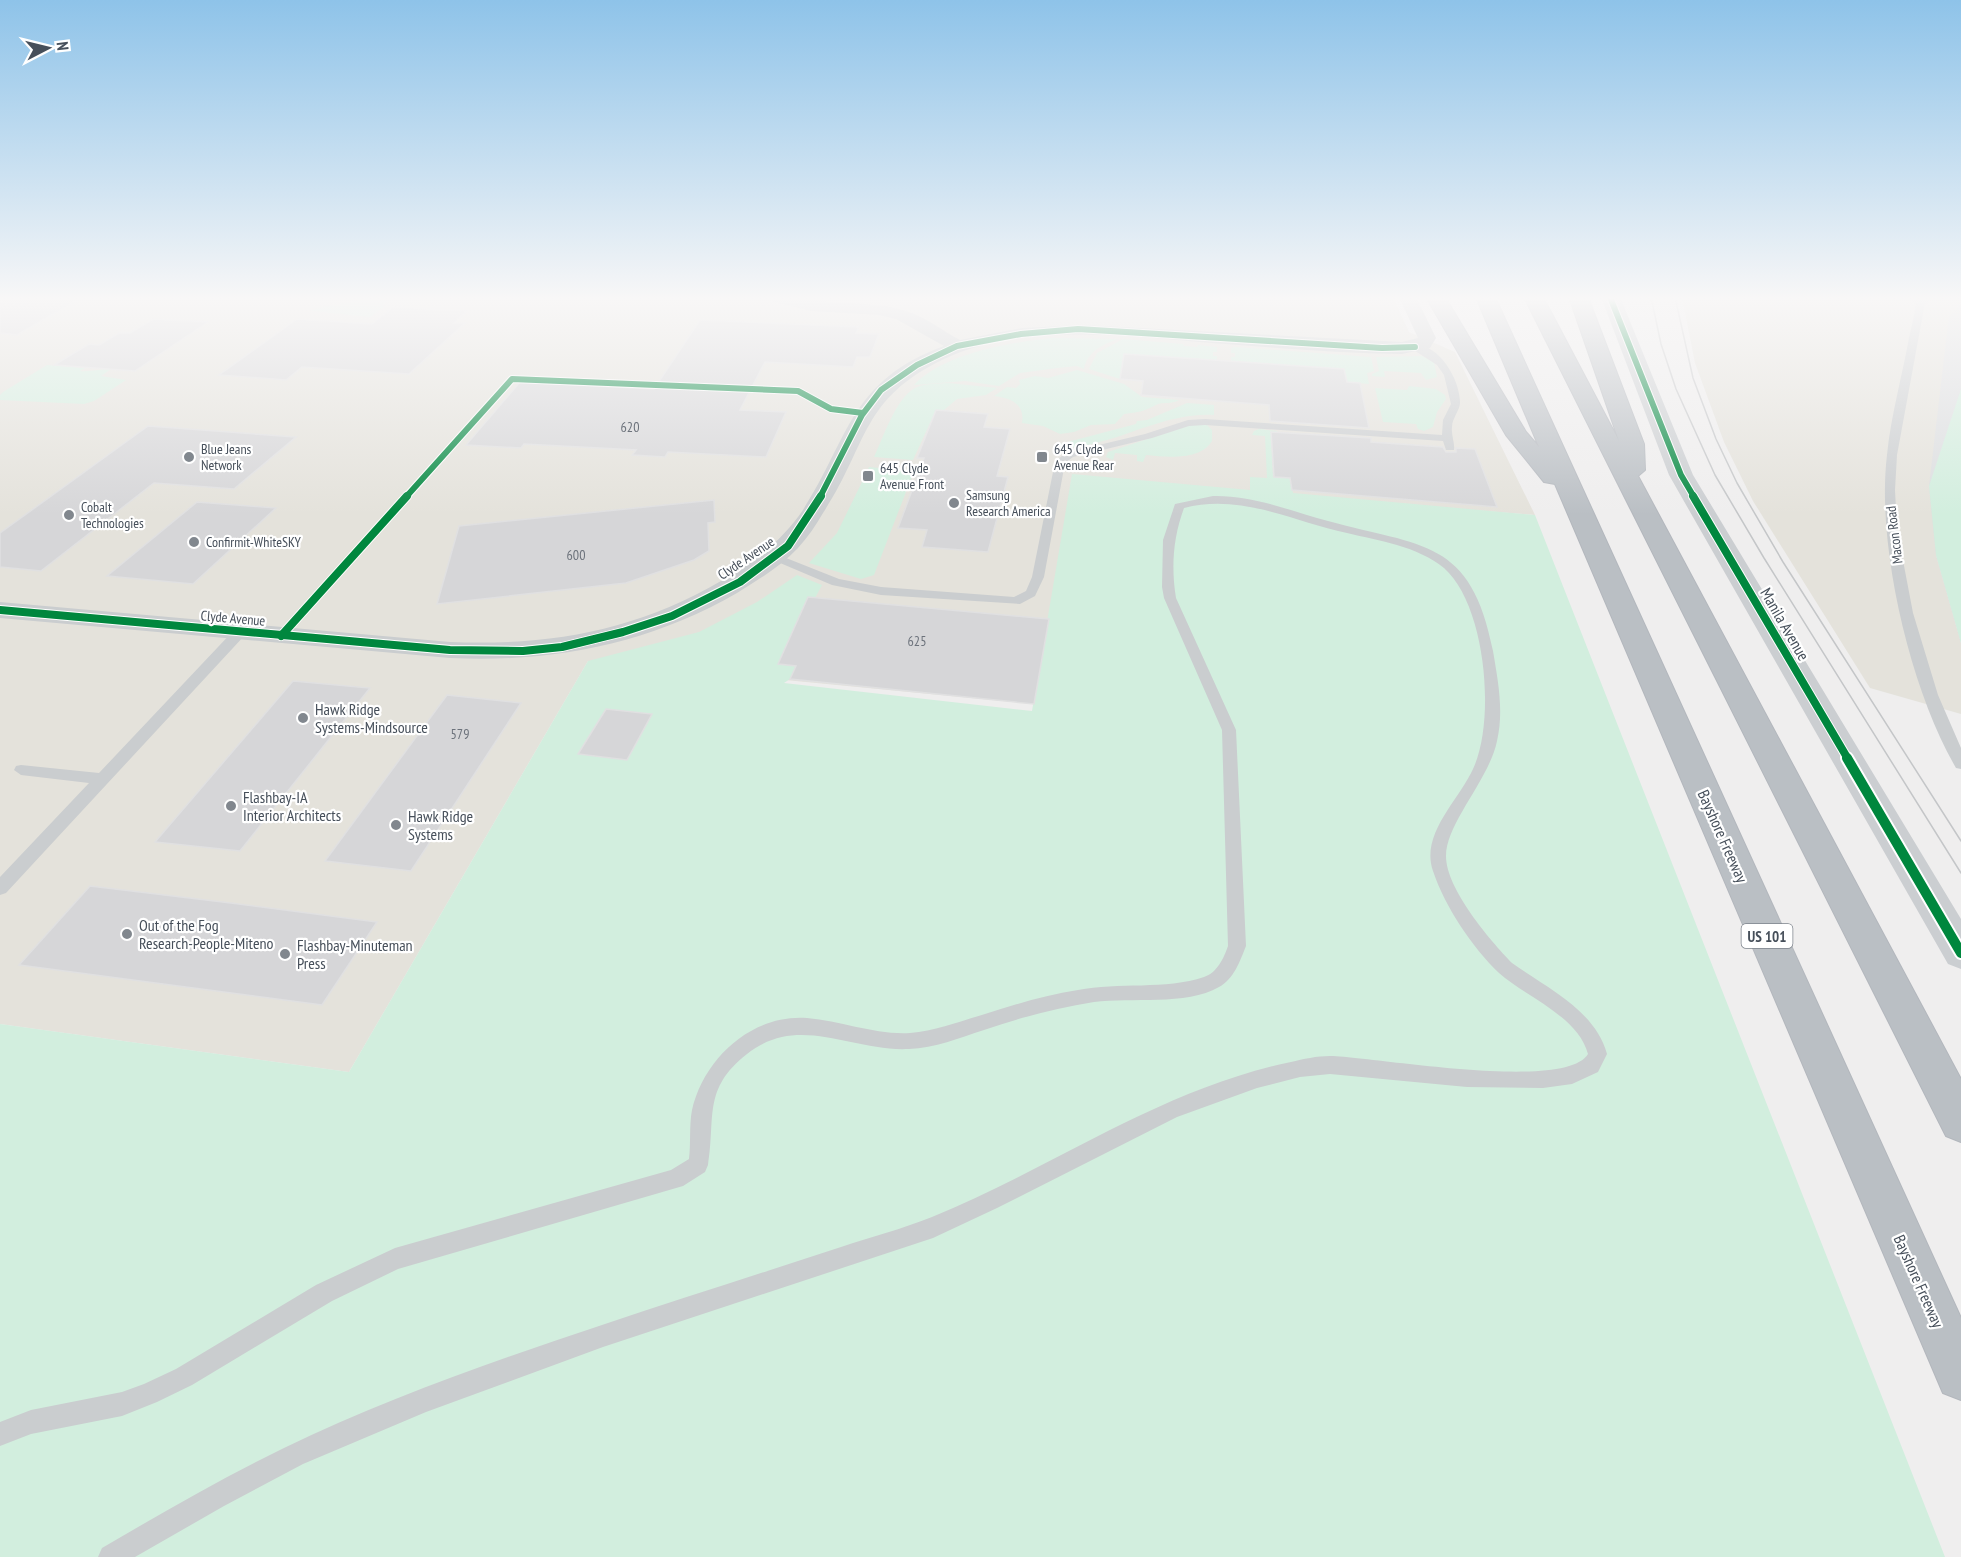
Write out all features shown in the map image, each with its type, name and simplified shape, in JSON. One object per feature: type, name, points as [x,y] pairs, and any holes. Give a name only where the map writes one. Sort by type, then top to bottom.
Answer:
[{"type":"highway","points":[[1479,370],[1517,435],[1573,498]]},
{"type":"highway","name":"Bayshore Freeway","points":[[1517,370],[1961,1375]]},
{"type":"highway","points":[[1570,370],[1961,1122]]},
{"type":"highway","points":[[1605,370],[1632,444],[1634,493]]},
{"type":"main road","name":"Manila Avenue","points":[[1639,370],[1681,475],[1961,953]]},
{"type":"street","name":"Clyde Avenue","points":[[0,610],[450,650],[524,651],[562,647],[623,632],[672,616],[740,582],[788,546],[814,509],[862,415],[881,390],[909,370]]},
{"type":"lane","points":[[772,557],[836,582],[882,591],[1016,601],[1031,593],[1038,577],[1060,462],[1069,455],[1148,436],[1188,423],[1205,422],[1448,443],[1447,418],[1456,404],[1453,385],[1447,370]]},
{"type":"lane","name":"Macon Road","points":[[1908,370],[1892,456],[1889,510],[1899,576],[1918,649],[1932,694],[1961,764]]},
{"type":"lane","points":[[0,1434],[31,1422],[122,1404],[149,1394],[184,1377],[324,1293],[395,1259],[676,1179],[698,1165],[701,1153],[700,1123],[705,1095],[720,1069],[742,1047],[764,1034],[785,1027],[811,1025],[880,1041],[910,1041],[942,1035],[1042,1005],[1093,994],[1210,983],[1229,968],[1237,946],[1229,730],[1170,598],[1166,562],[1179,506],[1201,500],[1247,501],[1344,529],[1407,543],[1435,556],[1461,580],[1471,594],[1479,616],[1491,678],[1493,730],[1484,765],[1443,834],[1438,853],[1440,872],[1483,944],[1524,983],[1577,1019],[1592,1037],[1598,1056],[1586,1070],[1559,1078],[1520,1080],[1324,1065],[1256,1079],[1165,1113],[932,1227],[446,1392],[320,1444],[212,1498],[111,1557]]},
{"type":"lane","points":[[0,888],[240,633]]},
{"type":"lane","points":[[21,770],[102,779]]},
{"type":"shaded area","points":[[0,370],[1464,370],[1535,515],[1083,479],[1058,562],[1034,704],[588,661],[349,1072],[0,1024]]},
{"type":"shaded area","points":[[1697,370],[1946,370],[1936,555],[1961,643],[1961,714],[1870,688],[1753,501],[1724,442]]},
{"type":"shaded area","points":[[1943,370],[1961,370],[1961,643],[1936,555],[1929,486]]},
{"type":"green space","points":[[39,370],[110,370],[101,376],[126,380],[94,401],[84,404],[0,400],[3,392]]},
{"type":"green space","points":[[935,370],[1045,370],[1020,373],[999,386],[965,381],[914,385]]},
{"type":"green space","points":[[1077,370],[1124,384],[1142,397],[1179,400],[1124,414],[1115,424],[1091,425],[1074,432],[1060,434],[1043,426],[1022,423],[1021,411],[1016,403],[994,396],[1007,387],[1016,388],[1020,384],[1019,380],[1035,376],[1048,378]]},
{"type":"green space","points":[[1091,370],[1121,370],[1120,379]]},
{"type":"green space","points":[[1344,370],[1374,370],[1367,373],[1369,384],[1347,382]]},
{"type":"green space","points":[[1436,370],[1437,377],[1426,380],[1421,373],[1384,371],[1385,377],[1372,376],[1379,371]]},
{"type":"green space","points":[[948,383],[997,388],[986,395],[957,399],[944,410],[936,410],[913,460],[874,457],[896,409],[908,393],[923,385]]},
{"type":"green space","points":[[1409,386],[1436,389],[1445,395],[1446,399],[1437,412],[1433,427],[1424,431],[1418,429],[1416,424],[1383,422],[1375,388],[1407,390]]},
{"type":"green space","points":[[1961,389],[1961,643],[1936,555],[1929,486]]},
{"type":"green space","points":[[1187,403],[1214,405],[1214,415],[1167,420],[1087,445],[1069,448],[1056,447],[1136,424],[1137,421],[1147,420]]},
{"type":"green space","points":[[1190,425],[1207,425],[1212,430],[1212,441],[1199,452],[1182,456],[1146,455],[1143,462],[1137,461],[1137,455],[1115,453],[1113,460],[1106,457],[1108,452]]},
{"type":"green space","points":[[1259,429],[1277,431],[1277,435],[1271,435],[1273,477],[1290,478],[1293,493],[1535,515],[1945,1557],[0,1557],[0,1024],[349,1072],[588,661],[699,632],[757,602],[797,575],[822,585],[815,598],[808,597],[778,664],[796,666],[790,679],[784,683],[1032,711],[1072,474],[1250,490],[1250,477],[1267,478],[1265,436],[1252,435]]},
{"type":"green space","points":[[869,467],[914,471],[874,575],[861,579],[809,563],[837,533],[862,482],[869,482],[873,475],[866,474]]},
{"type":"building","points":[[226,370],[299,370],[286,380],[219,375]]},
{"type":"building","points":[[343,370],[414,370],[409,374]]},
{"type":"building","points":[[667,370],[761,370],[740,410],[786,412],[766,457],[668,452],[665,457],[632,455],[636,450],[524,444],[521,448],[466,445],[520,382],[654,389]]},
{"type":"building","points":[[1121,370],[1344,370],[1347,382],[1360,383],[1369,428],[1270,421],[1269,405],[1141,395],[1143,381],[1120,379]]},
{"type":"building","name":"Samsung Research America","points":[[936,410],[988,414],[984,427],[1010,429],[997,476],[1008,477],[988,552],[922,547],[927,530],[898,528],[924,458],[917,458]]},
{"type":"building","points":[[148,426],[296,437],[234,489],[154,483],[41,571],[0,567],[0,533]]},
{"type":"building","points":[[1271,432],[1371,438],[1371,442],[1443,447],[1446,452],[1456,452],[1456,448],[1475,449],[1497,507],[1292,490],[1290,478],[1274,477]]},
{"type":"building","points":[[714,500],[715,522],[708,523],[709,551],[694,560],[626,583],[437,604],[459,526]]},
{"type":"building","name":"Confirmit-WhiteSKY","points":[[197,502],[276,508],[193,584],[107,576]]},
{"type":"building","points":[[808,597],[1049,619],[1034,704],[790,679],[796,666],[778,664]]},
{"type":"building","points":[[293,681],[370,688],[240,851],[155,842]]},
{"type":"building","points":[[447,695],[521,703],[411,871],[325,861]]},
{"type":"building","points":[[606,709],[652,714],[627,760],[578,754]]},
{"type":"building","points":[[90,886],[377,922],[322,1005],[19,965]]},
{"type":"tram line","points":[[1670,370],[1715,475],[1764,558],[1961,873]]},
{"type":"tram line","points":[[1691,370],[1716,439],[1737,483],[1783,562],[1961,841]]},
{"type":"cycle path","points":[[0,610],[450,650],[523,651],[562,647],[623,632],[672,616],[740,582],[788,546],[814,509],[862,415],[881,390],[910,370]]},
{"type":"cycle path","points":[[1639,370],[1681,475],[1961,953]]},
{"type":"cycle path","points":[[281,636],[512,379],[798,391],[831,409],[863,413]]},
{"type":"place","name":"Blue Jeans Network","points":[[189,457]]},
{"type":"place","name":"645 Clyde Avenue Rear","points":[[1042,457]]},
{"type":"place","name":"645 Clyde Avenue Front","points":[[868,476]]},
{"type":"place","name":"Samsung Research America","points":[[954,503]]},
{"type":"place","name":"Cobalt Technologies","points":[[69,515]]},
{"type":"place","name":"Confirmit-WhiteSKY","points":[[194,542]]},
{"type":"place","name":"Hawk Ridge Systems-Mindsource","points":[[303,718]]},
{"type":"place","name":"Flashbay-IA Interior Architects","points":[[231,806]]},
{"type":"place","name":"Hawk Ridge Systems","points":[[396,825]]},
{"type":"place","name":"Out of the Fog Research-People-Miteno","points":[[127,934]]},
{"type":"place","name":"Flashbay-Minuteman Press","points":[[285,954]]}]
